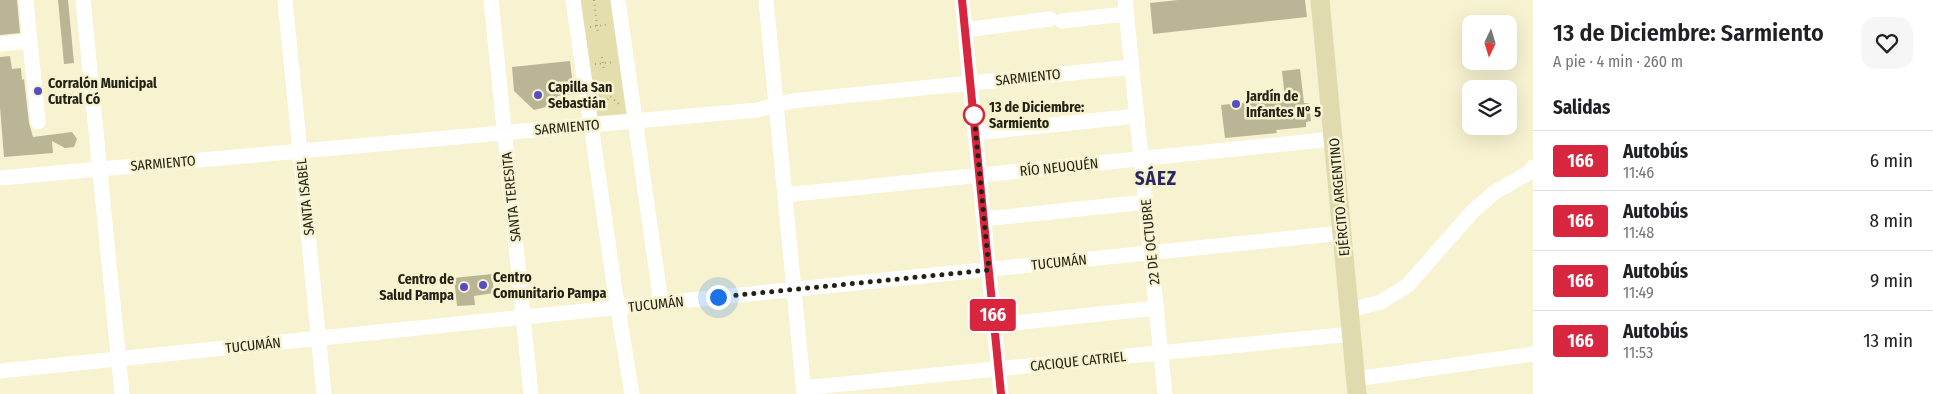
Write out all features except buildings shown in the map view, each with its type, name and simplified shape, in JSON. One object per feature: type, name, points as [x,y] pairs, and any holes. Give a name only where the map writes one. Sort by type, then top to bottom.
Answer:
[{"type":"main road","name":"EJÉRCITO ARGENTINO","points":[[1320,0],[1357,386]]},
{"type":"street","points":[[26,0],[38,122]]},
{"type":"street","points":[[83,0],[122,394]]},
{"type":"street","name":"SANTA ISABEL","points":[[285,0],[324,394]]},
{"type":"street","name":"SANTA TERESITA","points":[[492,0],[531,394]]},
{"type":"street","points":[[573,0],[594,120],[618,308],[632,394]]},
{"type":"street","points":[[618,0],[661,303]]},
{"type":"street","points":[[771,0],[776,106],[804,391]]},
{"type":"street","points":[[962,0],[1001,394]]},
{"type":"street","points":[[965,30],[1056,20],[1126,7]]},
{"type":"street","name":"22 DE OCTUBRE","points":[[1126,7],[1165,394]]},
{"type":"street","points":[[0,44],[30,41]]},
{"type":"street","name":"SARMIENTO","points":[[0,178],[505,133],[594,120],[635,121],[761,110],[792,101],[1132,67]]},
{"type":"street","points":[[975,133],[1137,116]]},
{"type":"street","name":"RÍO NEUQUÉN","points":[[785,195],[1333,139]]},
{"type":"street","points":[[1350,310],[1381,302],[1408,285],[1473,211],[1495,192],[1532,170]]},
{"type":"street","points":[[984,219],[1146,202]]},
{"type":"street","name":"TUCUMÁN","points":[[0,371],[1342,233]]},
{"type":"street","points":[[994,325],[1156,308]]},
{"type":"street","name":"CACIQUE CATRIEL","points":[[804,391],[998,369],[1352,334]]},
{"type":"street","points":[[1357,386],[1533,354]]},
{"type":"path","points":[[594,0],[598,34]]},
{"type":"path","points":[[585,28],[614,23]]},
{"type":"path","points":[[602,57],[604,70]]},
{"type":"path","points":[[590,65],[620,62]]},
{"type":"path","points":[[594,120],[609,95],[621,106]]},
{"type":"shaded area","points":[[579,0],[614,0],[628,114],[597,116]]},
{"type":"bus line","name":"166","points":[[962,0],[1001,394]]},
{"type":"place","name":"Corralón Municipal Cutral Có","points":[[38,91]]},
{"type":"place","name":"Capilla San Sebastián","points":[[538,95]]},
{"type":"place","name":"Jardín de Infantes N° 5","points":[[1236,104]]},
{"type":"place","name":"13 de Diciembre: Sarmiento","points":[[974,115]]},
{"type":"place","name":"Centro Comunitario Pampa","points":[[483,285]]},
{"type":"place","name":"Centro de Salud Pampa","points":[[464,287]]},
{"type":"district","name":"SÁEZ","points":[[1156,178]]},
{"type":"route","points":[[718,297],[989,270],[974,115]]}]
